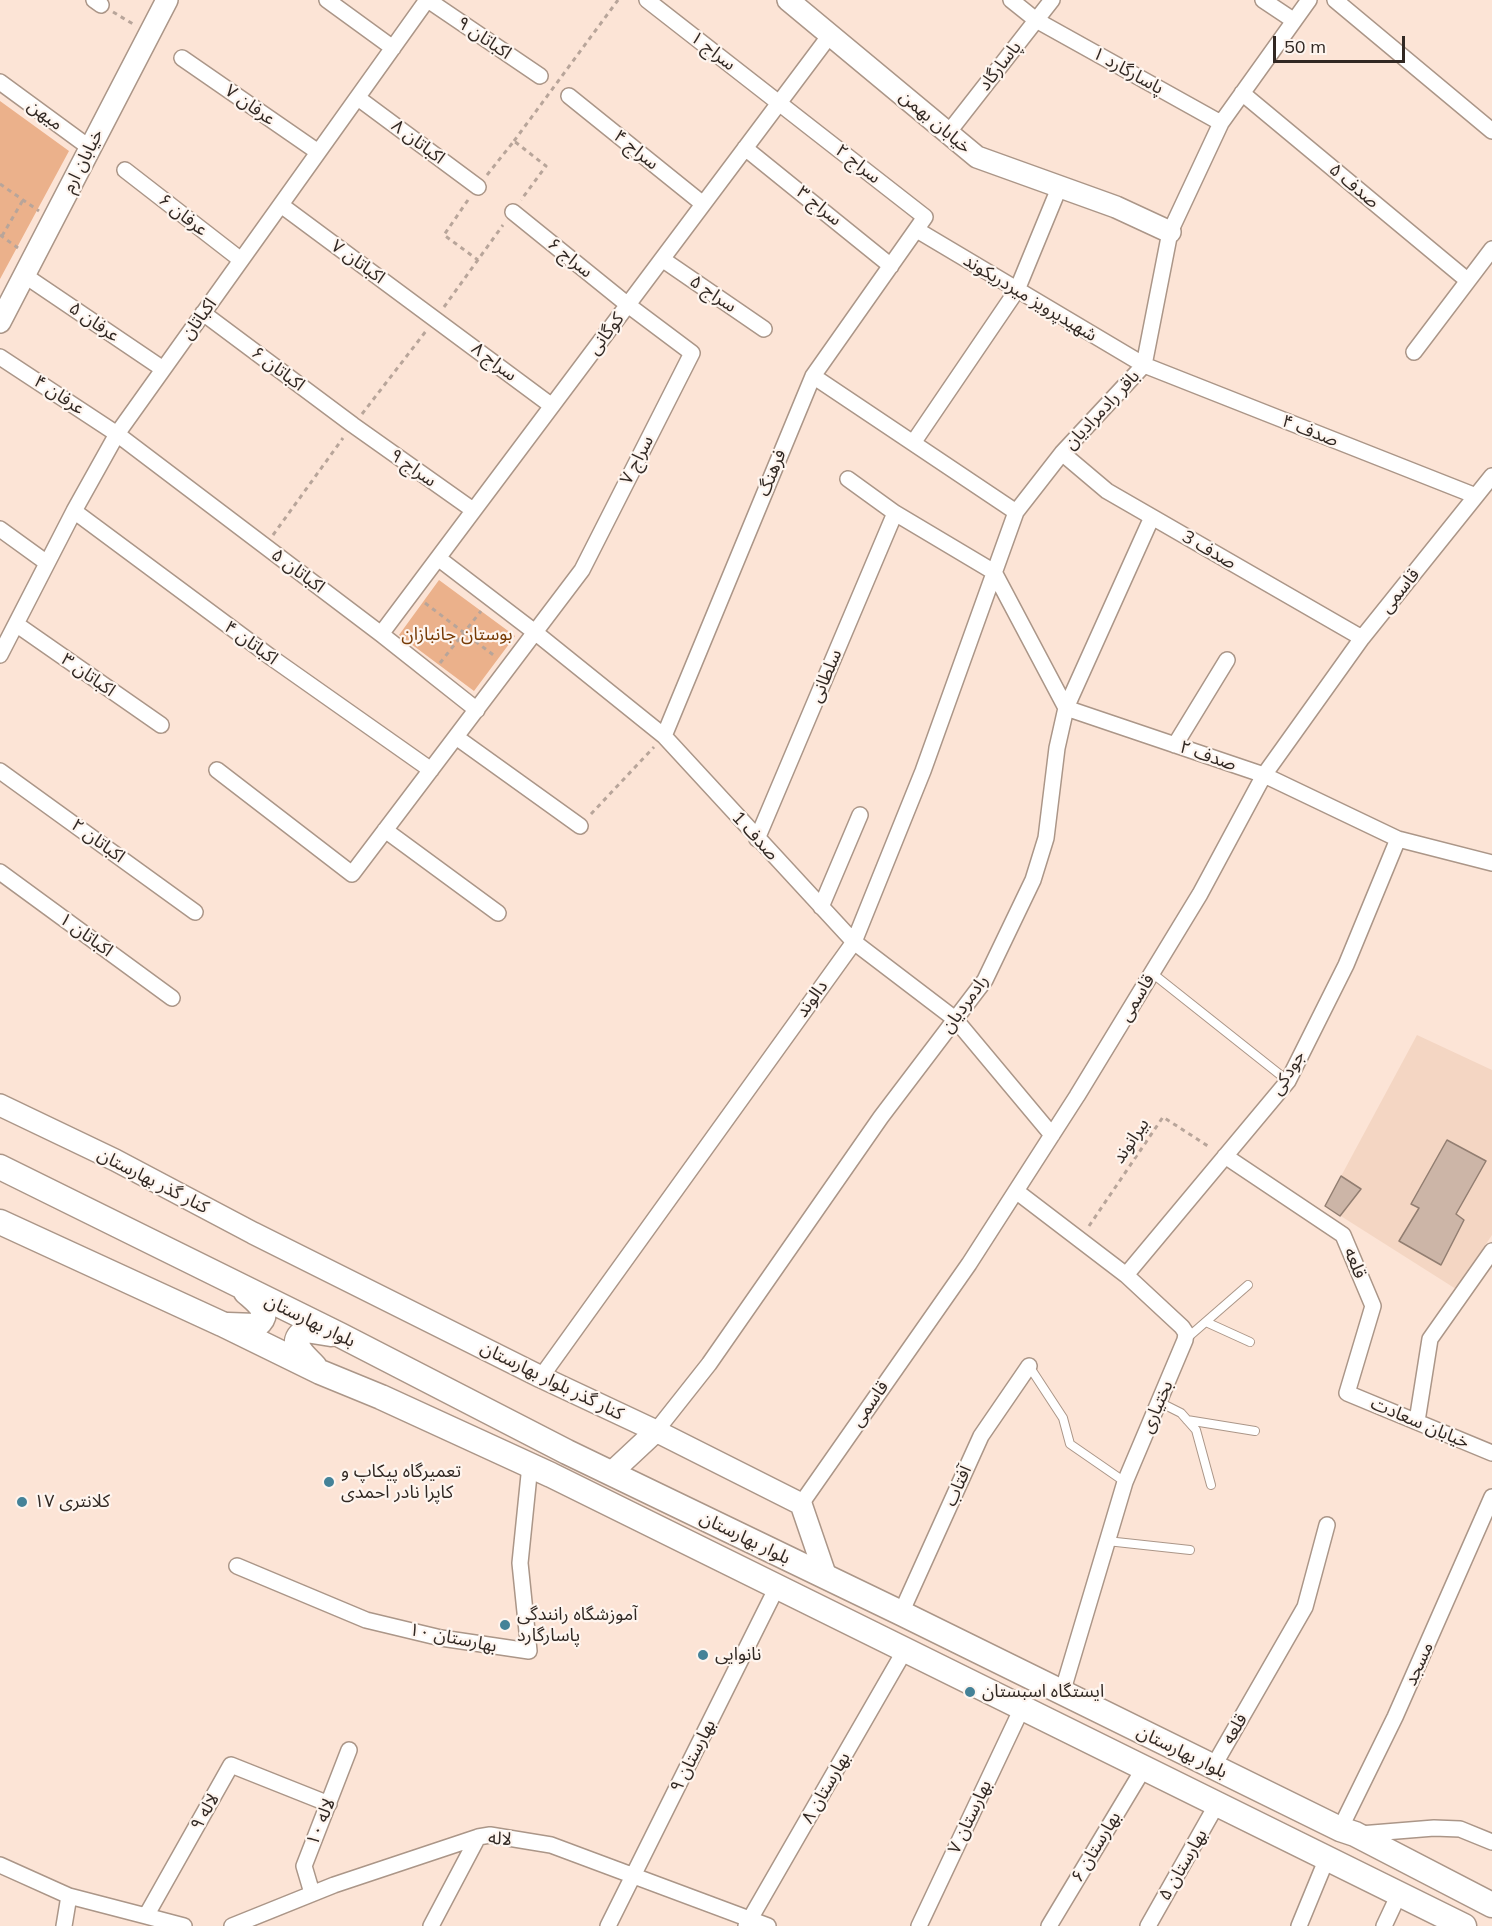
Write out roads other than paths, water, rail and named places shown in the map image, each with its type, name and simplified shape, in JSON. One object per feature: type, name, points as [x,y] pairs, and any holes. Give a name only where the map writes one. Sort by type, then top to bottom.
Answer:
[{"type":"main road","name":"خیابان ارم","points":[[0,322],[167,0]]},
{"type":"main road","name":"خیابان بهمن","points":[[788,0],[977,158],[1116,207],[1170,232]]},
{"type":"main road","name":"کنار گذر بهارستان","points":[[0,1105],[115,1160],[304,1258]]},
{"type":"main road","name":"بلوار بهارستان","points":[[0,1167],[340,1335],[567,1452],[901,1613],[1492,1905]]},
{"type":"main road","name":"بلوار بهارستان","points":[[0,1222],[222,1324],[320,1372],[381,1397],[530,1465],[1464,1926]]},
{"type":"main road","name":"کنار گذر بلوار بهارستان","points":[[304,1258],[801,1504]]},
{"type":"main road","points":[[222,1324],[256,1326],[262,1321],[265,1313],[261,1305],[237,1285]]},
{"type":"main road","points":[[320,1372],[299,1350],[296,1342],[299,1335],[306,1330],[340,1335]]},
{"type":"main road","points":[[612,1473],[656,1431]]},
{"type":"main road","points":[[801,1504],[826,1577]]},
{"type":"street","points":[[327,0],[393,48]]},
{"type":"street","name":"اکباتان","points":[[0,655],[117,434],[428,0]]},
{"type":"street","name":"اکباتان ۹","points":[[428,0],[540,76]]},
{"type":"street","name":"سراج ۱","points":[[647,0],[779,102]]},
{"type":"street","name":"پاسارگارد ۱","points":[[1011,0],[1036,20],[1221,123]]},
{"type":"street","name":"پاسارگاد","points":[[948,133],[1052,0]]},
{"type":"street","points":[[1263,0],[1293,20]]},
{"type":"street","name":"باقر رادمرادیان","points":[[994,572],[1016,512],[1062,453],[1144,365],[1170,232],[1221,123],[1309,0]]},
{"type":"street","points":[[1335,0],[1492,130]]},
{"type":"street","name":"کوگانی","points":[[381,634],[830,35]]},
{"type":"street","name":"عرفان ۷","points":[[182,58],[318,152]]},
{"type":"street","name":"میهن","points":[[0,82],[90,148]]},
{"type":"street","name":"صدف ۵","points":[[1242,93],[1467,280]]},
{"type":"street","name":"سراج ۴","points":[[569,96],[703,204]]},
{"type":"street","name":"اکباتان ۸","points":[[358,98],[478,187]]},
{"type":"street","name":"سراج ۲","points":[[779,102],[925,217],[917,230]]},
{"type":"street","name":"سراج ۳","points":[[745,148],[891,266]]},
{"type":"street","name":"عرفان ۶","points":[[125,170],[242,260]]},
{"type":"street","points":[[913,443],[1017,290],[1059,188]]},
{"type":"street","name":"اکباتان ۷","points":[[281,205],[436,319]]},
{"type":"street","name":"سراج ۶","points":[[513,212],[628,305]]},
{"type":"street","name":"فرهنگ","points":[[664,736],[813,376],[917,230]]},
{"type":"street","name":"شهیدپرویز میردریکوند","points":[[917,230],[1144,365]]},
{"type":"street","points":[[1414,352],[1492,249]]},
{"type":"street","name":"سراج ۵","points":[[662,259],[764,329]]},
{"type":"street","name":"عرفان ۵","points":[[24,275],[163,369]]},
{"type":"street","name":"سراج ۷","points":[[536,633],[582,570],[692,353],[628,305]]},
{"type":"street","name":"اکباتان ۶","points":[[203,313],[353,425]]},
{"type":"street","name":"سراج ۸","points":[[436,319],[552,406]]},
{"type":"street","name":"عرفان ۴","points":[[0,357],[117,434]]},
{"type":"street","name":"صدف ۴","points":[[1144,365],[1476,496]]},
{"type":"street","points":[[813,376],[1016,512]]},
{"type":"street","name":"سراج ۹","points":[[353,425],[473,510]]},
{"type":"street","name":"اکباتان ۵","points":[[117,434],[381,634],[477,710]]},
{"type":"street","name":"صدف 3","points":[[1062,453],[1107,492],[1362,638]]},
{"type":"street","name":"قاسمی","points":[[801,1504],[962,1274],[1052,1135],[1200,894],[1264,775],[1362,638],[1492,476]]},
{"type":"street","points":[[848,479],[895,513],[994,572],[1066,708]]},
{"type":"street","name":"اکباتان ۴","points":[[74,512],[272,658],[431,770]]},
{"type":"street","name":"سلطانی","points":[[757,839],[895,513]]},
{"type":"street","name":"رادمردیان","points":[[656,1431],[709,1364],[880,1117],[985,980],[1033,880],[1046,838],[1057,748],[1066,708],[1152,517]]},
{"type":"street","points":[[0,529],[47,563]]},
{"type":"street","name":"صدف 1","points":[[438,558],[664,736],[854,942],[955,1019],[1052,1135]]},
{"type":"street","name":"دالوند","points":[[541,1377],[854,942],[923,771],[994,572]]},
{"type":"street","name":"اکباتان ۳","points":[[16,624],[161,725]]},
{"type":"street","points":[[217,770],[352,874],[536,633]]},
{"type":"street","points":[[1175,745],[1227,660]]},
{"type":"street","name":"صدف ۲","points":[[1066,708],[1264,775],[1398,839],[1492,862]]},
{"type":"street","points":[[456,737],[580,826]]},
{"type":"street","name":"اکباتان ۲","points":[[0,771],[195,912]]},
{"type":"street","points":[[820,907],[860,815]]},
{"type":"street","points":[[385,830],[498,913]]},
{"type":"street","name":"جودکی","points":[[1126,1275],[1288,1081],[1346,965],[1398,839]]},
{"type":"street","name":"اکباتان ۱","points":[[0,872],[172,998]]},
{"type":"street","name":"قلعه","points":[[1225,1156],[1343,1234],[1373,1306],[1347,1393]]},
{"type":"street","points":[[1016,1191],[1126,1275],[1182,1327],[1186,1333],[1185,1340]]},
{"type":"street","points":[[1417,1422],[1430,1339],[1492,1251]]},
{"type":"street","name":"بختیاری","points":[[1062,1693],[1125,1482],[1185,1340]]},
{"type":"street","name":"آفتاب","points":[[901,1613],[981,1436],[1029,1366]]},
{"type":"street","name":"خیابان سعادت","points":[[1347,1393],[1492,1453]]},
{"type":"street","name":"بهارستان ۱۰","points":[[237,1566],[366,1620],[441,1638],[529,1651],[520,1563],[530,1465]]},
{"type":"street","name":"مسجد","points":[[1347,1832],[1492,1497]]},
{"type":"street","name":"قلعه","points":[[1213,1767],[1305,1607],[1327,1525]]},
{"type":"street","name":"بهارستان ۹","points":[[608,1926],[777,1587]]},
{"type":"street","name":"بهارستان ۸","points":[[748,1922],[905,1650]]},
{"type":"street","name":"بهارستان ۷","points":[[919,1926],[1022,1708]]},
{"type":"street","name":"لاله ۱۰","points":[[312,1893],[304,1866],[349,1750]]},
{"type":"street","name":"لاله ۹","points":[[146,1916],[231,1765],[328,1804]]},
{"type":"street","name":"بهارستان ۶","points":[[1049,1926],[1144,1768]]},
{"type":"street","name":"بهارستان ۵","points":[[1148,1926],[1217,1804]]},
{"type":"street","points":[[1347,1832],[1460,1829],[1492,1842]]},
{"type":"street","name":"لاله","points":[[232,1926],[312,1893],[478,1837],[490,1835],[551,1845],[633,1875],[748,1922],[768,1926]]},
{"type":"street","points":[[431,1926],[478,1837]]},
{"type":"street","points":[[1299,1926],[1327,1858]]},
{"type":"street","points":[[0,1867],[76,1898],[184,1926]]},
{"type":"street","points":[[1384,1926],[1399,1894]]},
{"type":"street","points":[[64,1926],[76,1898]]},
{"type":"lane","points":[[1152,973],[1288,1081]]},
{"type":"lane","points":[[1185,1340],[1248,1285]]},
{"type":"lane","points":[[1206,1322],[1250,1342]]},
{"type":"lane","points":[[1029,1366],[1063,1418],[1070,1444],[1125,1482]]},
{"type":"lane","points":[[1160,1402],[1181,1413],[1196,1430],[1211,1485]]},
{"type":"lane","points":[[1187,1420],[1255,1431]]},
{"type":"lane","points":[[1107,1542],[1190,1550]]},
{"type":"place","name":"تعمیرگاه پیکاپ و کاپرا نادر احمدی","points":[[329,1482]]},
{"type":"place","name":"کلانتری ۱۷","points":[[22,1502]]},
{"type":"place","name":"آموزشگاه رانندگی پاسارگارد","points":[[505,1625]]},
{"type":"place","name":"نانوایی","points":[[703,1655]]},
{"type":"place","name":"ایستگاه اسبستان","points":[[970,1692]]},
{"type":"park label","name":"بوستان جانبازان","points":[[457,635]]}]
